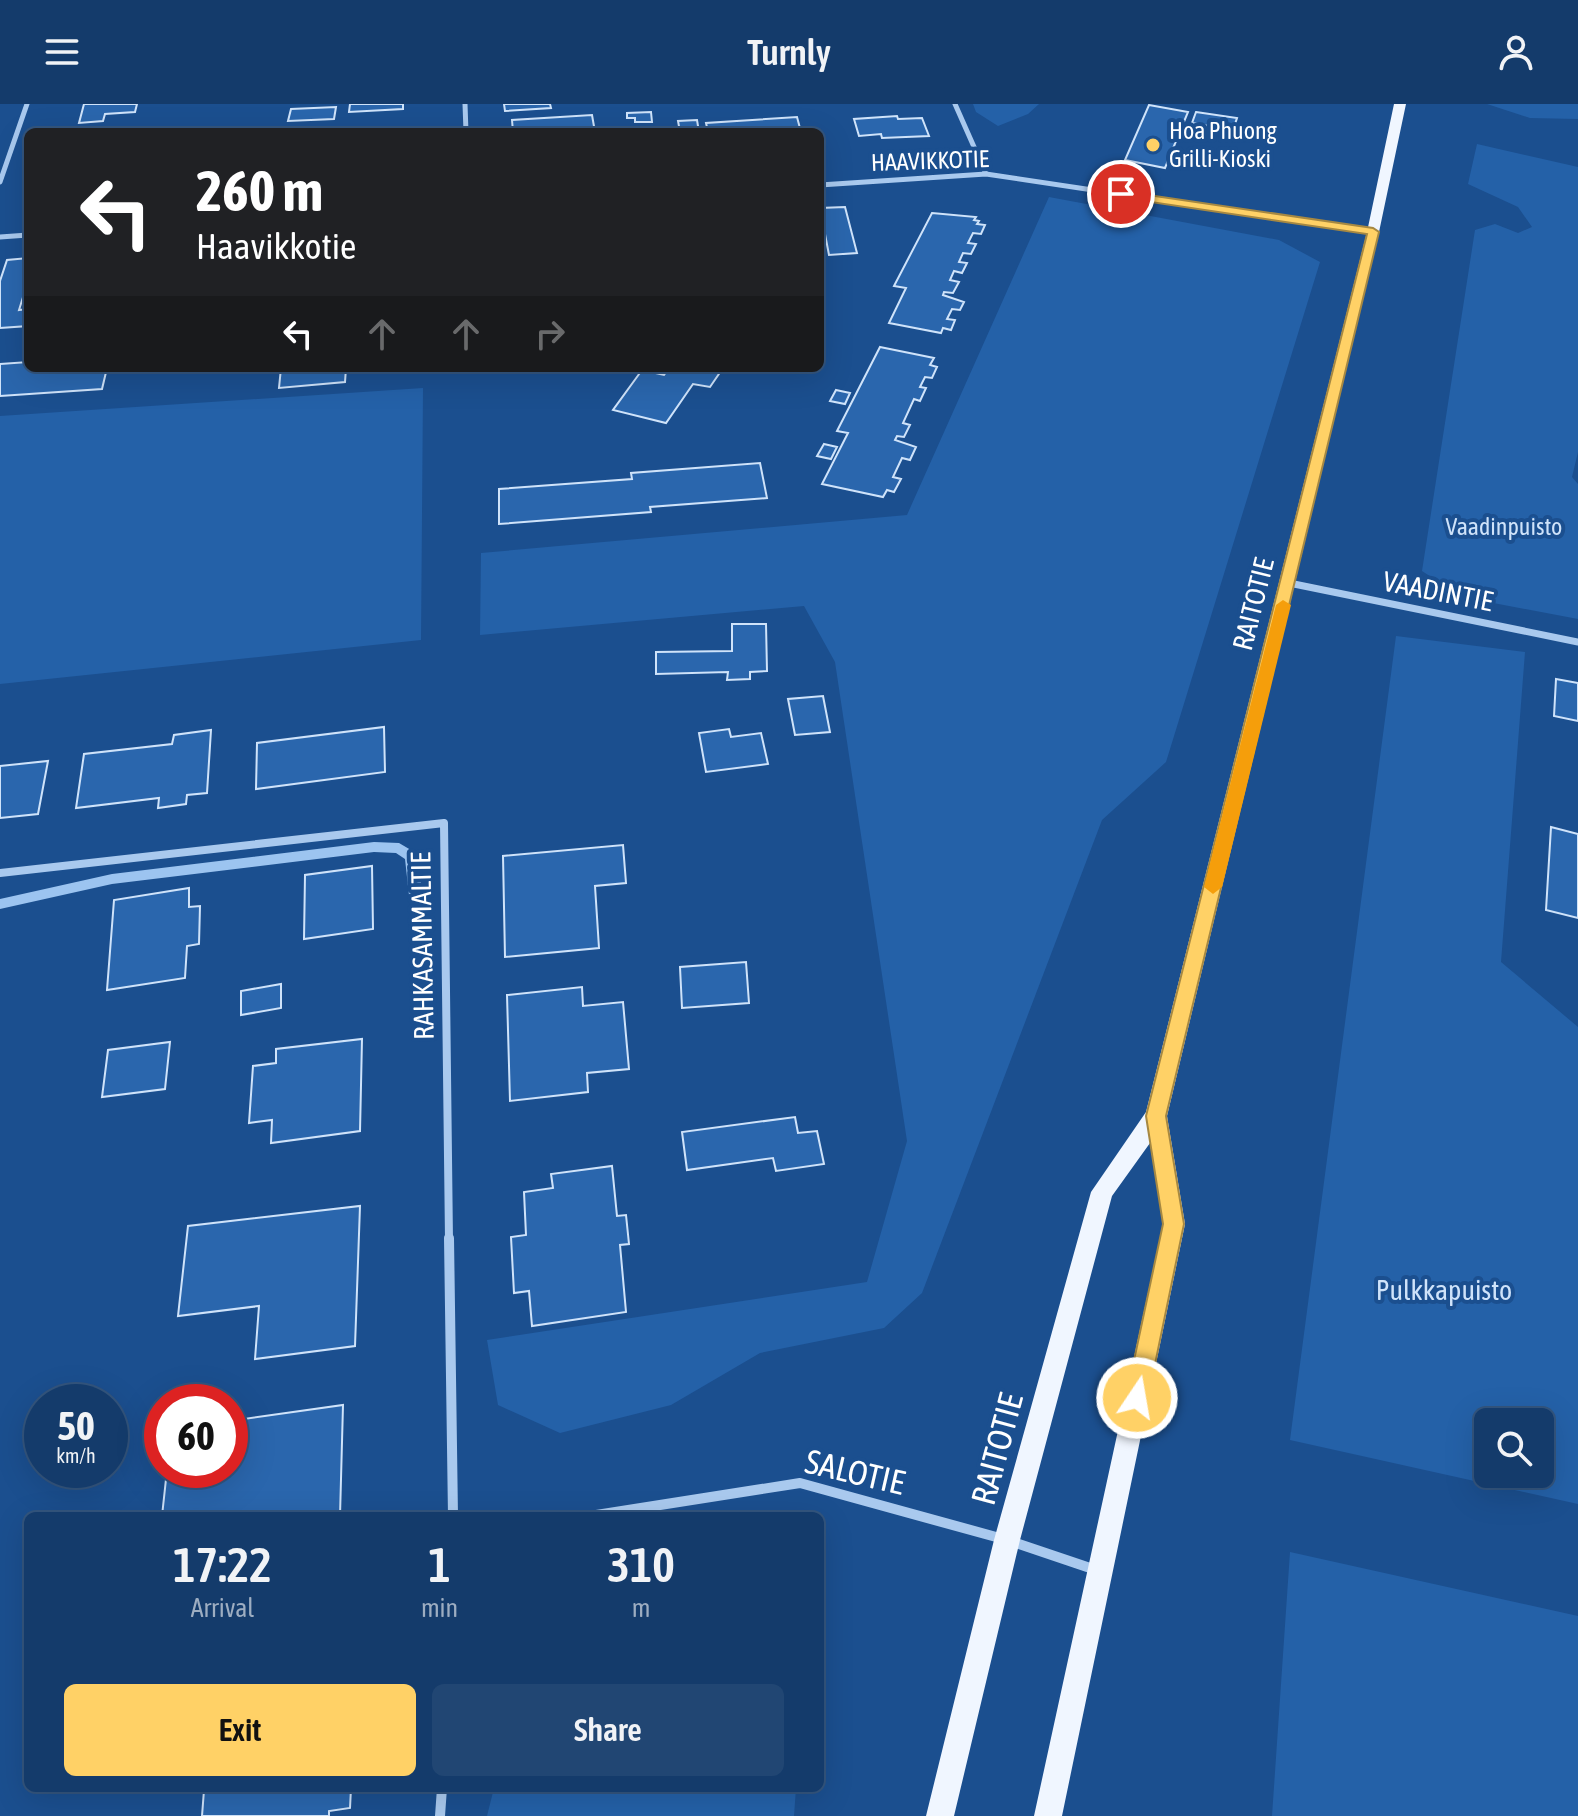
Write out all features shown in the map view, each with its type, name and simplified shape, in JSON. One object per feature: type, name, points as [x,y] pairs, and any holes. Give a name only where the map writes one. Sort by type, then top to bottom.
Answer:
[{"type":"main road","name":"RAITOTIE","points":[[940,1816],[1007,1540],[1102,1192],[1156,1116],[1289,583],[1373,232],[1400,104]]},
{"type":"main road","name":"RAITOTIE","points":[[1048,1816],[1174,1224],[1156,1116]]},
{"type":"street","points":[[0,182],[27,104]]},
{"type":"street","points":[[465,104],[466,128]]},
{"type":"street","points":[[955,104],[986,174]]},
{"type":"street","name":"HAAVIKKOTIE","points":[[824,185],[986,174],[1373,232]]},
{"type":"street","points":[[0,237],[24,235]]},
{"type":"street","name":"VAADINTIE","points":[[1289,583],[1578,642]]},
{"type":"street","name":"RAHKASAMMALTIE","points":[[0,873],[444,823],[453,1512]]},
{"type":"street","name":"SALOTIE","points":[[615,1512],[800,1483],[1007,1540],[1101,1571]]},
{"type":"street","points":[[440,1816],[442,1792]]},
{"type":"green space","points":[[973,104],[1039,104],[1028,114],[998,126],[976,112]]},
{"type":"green space","points":[[1487,104],[1578,104],[1578,119],[1530,118]]},
{"type":"green space","name":"Vaadinpuisto","points":[[1477,144],[1578,167],[1578,452],[1572,477],[1578,484],[1578,619],[1462,597],[1422,571],[1475,230],[1495,224],[1518,233],[1532,227],[1518,207],[1468,184]]},
{"type":"green space","points":[[1049,197],[1279,240],[1320,262],[1166,762],[1102,820],[922,1293],[884,1328],[760,1353],[671,1405],[560,1433],[498,1405],[487,1340],[867,1282],[907,1141],[835,662],[804,606],[480,635],[481,553],[907,515]]},
{"type":"green space","points":[[423,388],[421,640],[0,684],[0,416]]},
{"type":"green space","name":"Pulkkapuisto","points":[[1396,636],[1525,652],[1501,962],[1578,1027],[1578,1504],[1506,1488],[1554,1488],[1554,1408],[1474,1408],[1474,1481],[1290,1440]]},
{"type":"green space","points":[[1290,1552],[1578,1616],[1578,1816],[1272,1816]]},
{"type":"green space","points":[[493,1792],[796,1792],[794,1816],[487,1816]]},
{"type":"building","points":[[84,104],[137,104],[135,112],[105,114],[103,121],[79,123]]},
{"type":"building","points":[[350,104],[403,104],[403,109],[349,112]]},
{"type":"building","points":[[504,104],[550,104],[551,108],[505,111]]},
{"type":"building","name":"Hoa Phuong Grilli-Kioski","points":[[1149,105],[1188,112],[1165,168],[1125,160]]},
{"type":"building","points":[[336,107],[334,119],[288,121],[291,109]]},
{"type":"building","points":[[651,112],[652,122],[635,122],[635,118],[627,118],[627,113]]},
{"type":"building","points":[[1196,112],[1237,118],[1233,130],[1192,123]]},
{"type":"building","points":[[592,115],[594,128],[513,128],[512,120]]},
{"type":"building","points":[[897,116],[898,119],[922,118],[929,136],[859,136],[854,119]]},
{"type":"building","points":[[797,117],[800,128],[707,128],[706,123]]},
{"type":"building","points":[[697,120],[698,128],[679,128],[678,121]]},
{"type":"building","points":[[845,207],[857,253],[829,255],[824,208]]},
{"type":"building","points":[[932,213],[976,217],[974,220],[979,221],[977,224],[985,225],[981,234],[973,233],[968,243],[976,244],[971,254],[963,253],[959,262],[967,263],[962,273],[954,271],[950,280],[959,282],[953,293],[944,292],[943,295],[964,302],[960,310],[952,309],[947,319],[955,320],[951,330],[943,328],[941,333],[889,323],[906,288],[894,286]]},
{"type":"building","points":[[24,258],[24,294],[19,310],[24,309],[24,326],[0,328],[0,281],[7,260]]},
{"type":"building","points":[[880,347],[934,358],[930,365],[937,367],[932,378],[925,377],[920,387],[926,388],[920,401],[914,399],[903,423],[910,425],[904,437],[897,436],[895,440],[916,447],[910,460],[902,458],[893,477],[901,479],[894,492],[887,490],[883,497],[822,484],[848,433],[837,431]]},
{"type":"building","points":[[24,362],[24,372],[106,372],[102,389],[0,396],[0,364]]},
{"type":"building","points":[[281,372],[346,372],[345,382],[279,388]]},
{"type":"building","points":[[641,372],[664,375],[666,372],[720,372],[710,387],[693,384],[666,423],[613,410]]},
{"type":"building","points":[[836,390],[850,393],[845,404],[830,401]]},
{"type":"building","points":[[824,444],[837,447],[831,459],[817,456]]},
{"type":"building","points":[[760,463],[767,498],[650,507],[651,512],[499,524],[499,489],[632,479],[631,473]]},
{"type":"building","points":[[732,624],[766,624],[767,671],[750,672],[750,679],[727,680],[728,672],[656,674],[656,652],[732,651]]},
{"type":"building","points":[[1556,679],[1578,683],[1578,721],[1554,716]]},
{"type":"building","points":[[823,696],[830,732],[795,735],[788,699]]},
{"type":"building","points":[[384,727],[385,772],[256,789],[257,743]]},
{"type":"building","points":[[729,729],[731,737],[761,733],[768,764],[706,772],[699,733]]},
{"type":"building","points":[[211,730],[207,793],[187,795],[186,804],[158,808],[159,798],[76,808],[84,754],[172,744],[174,735]]},
{"type":"building","points":[[48,761],[38,814],[0,818],[0,766]]},
{"type":"building","points":[[1551,827],[1578,834],[1578,918],[1546,910]]},
{"type":"building","points":[[623,845],[626,883],[595,886],[599,948],[505,957],[503,856]]},
{"type":"building","points":[[372,866],[373,929],[304,939],[305,875]]},
{"type":"building","points":[[189,888],[189,907],[200,906],[199,944],[187,946],[185,978],[107,990],[114,900]]},
{"type":"building","points":[[746,962],[749,1003],[682,1008],[680,967]]},
{"type":"building","points":[[281,984],[281,1008],[241,1015],[241,991]]},
{"type":"building","points":[[582,987],[583,1006],[623,1002],[629,1069],[587,1073],[588,1092],[510,1101],[507,995]]},
{"type":"building","points":[[362,1039],[360,1131],[271,1143],[272,1120],[249,1123],[253,1066],[276,1063],[276,1049]]},
{"type":"building","points":[[170,1042],[165,1089],[102,1097],[108,1050]]},
{"type":"building","points":[[795,1117],[798,1133],[817,1131],[824,1164],[776,1171],[773,1158],[687,1170],[682,1132]]},
{"type":"building","points":[[612,1166],[617,1216],[626,1215],[629,1244],[620,1245],[626,1312],[532,1326],[529,1291],[514,1293],[511,1237],[526,1235],[524,1192],[553,1188],[551,1174]]},
{"type":"building","points":[[360,1206],[355,1346],[255,1359],[259,1306],[178,1316],[188,1226]]},
{"type":"building","points":[[343,1405],[340,1512],[162,1512],[165,1488],[248,1488],[248,1418]]},
{"type":"building","points":[[204,1792],[351,1792],[350,1808],[329,1811],[329,1816],[202,1816]]},
{"type":"waterway","points":[[0,904],[112,879],[374,847],[399,848],[411,857],[416,895]]},
{"type":"slow traffic","points":[[1213,887],[1283,605]]},
{"type":"place","name":"Hoa Phuong Grilli-Kioski","points":[[1153,145]]},
{"type":"route","points":[[1121,194],[1373,232],[1156,1116],[1174,1224],[1137,1398]]}]
